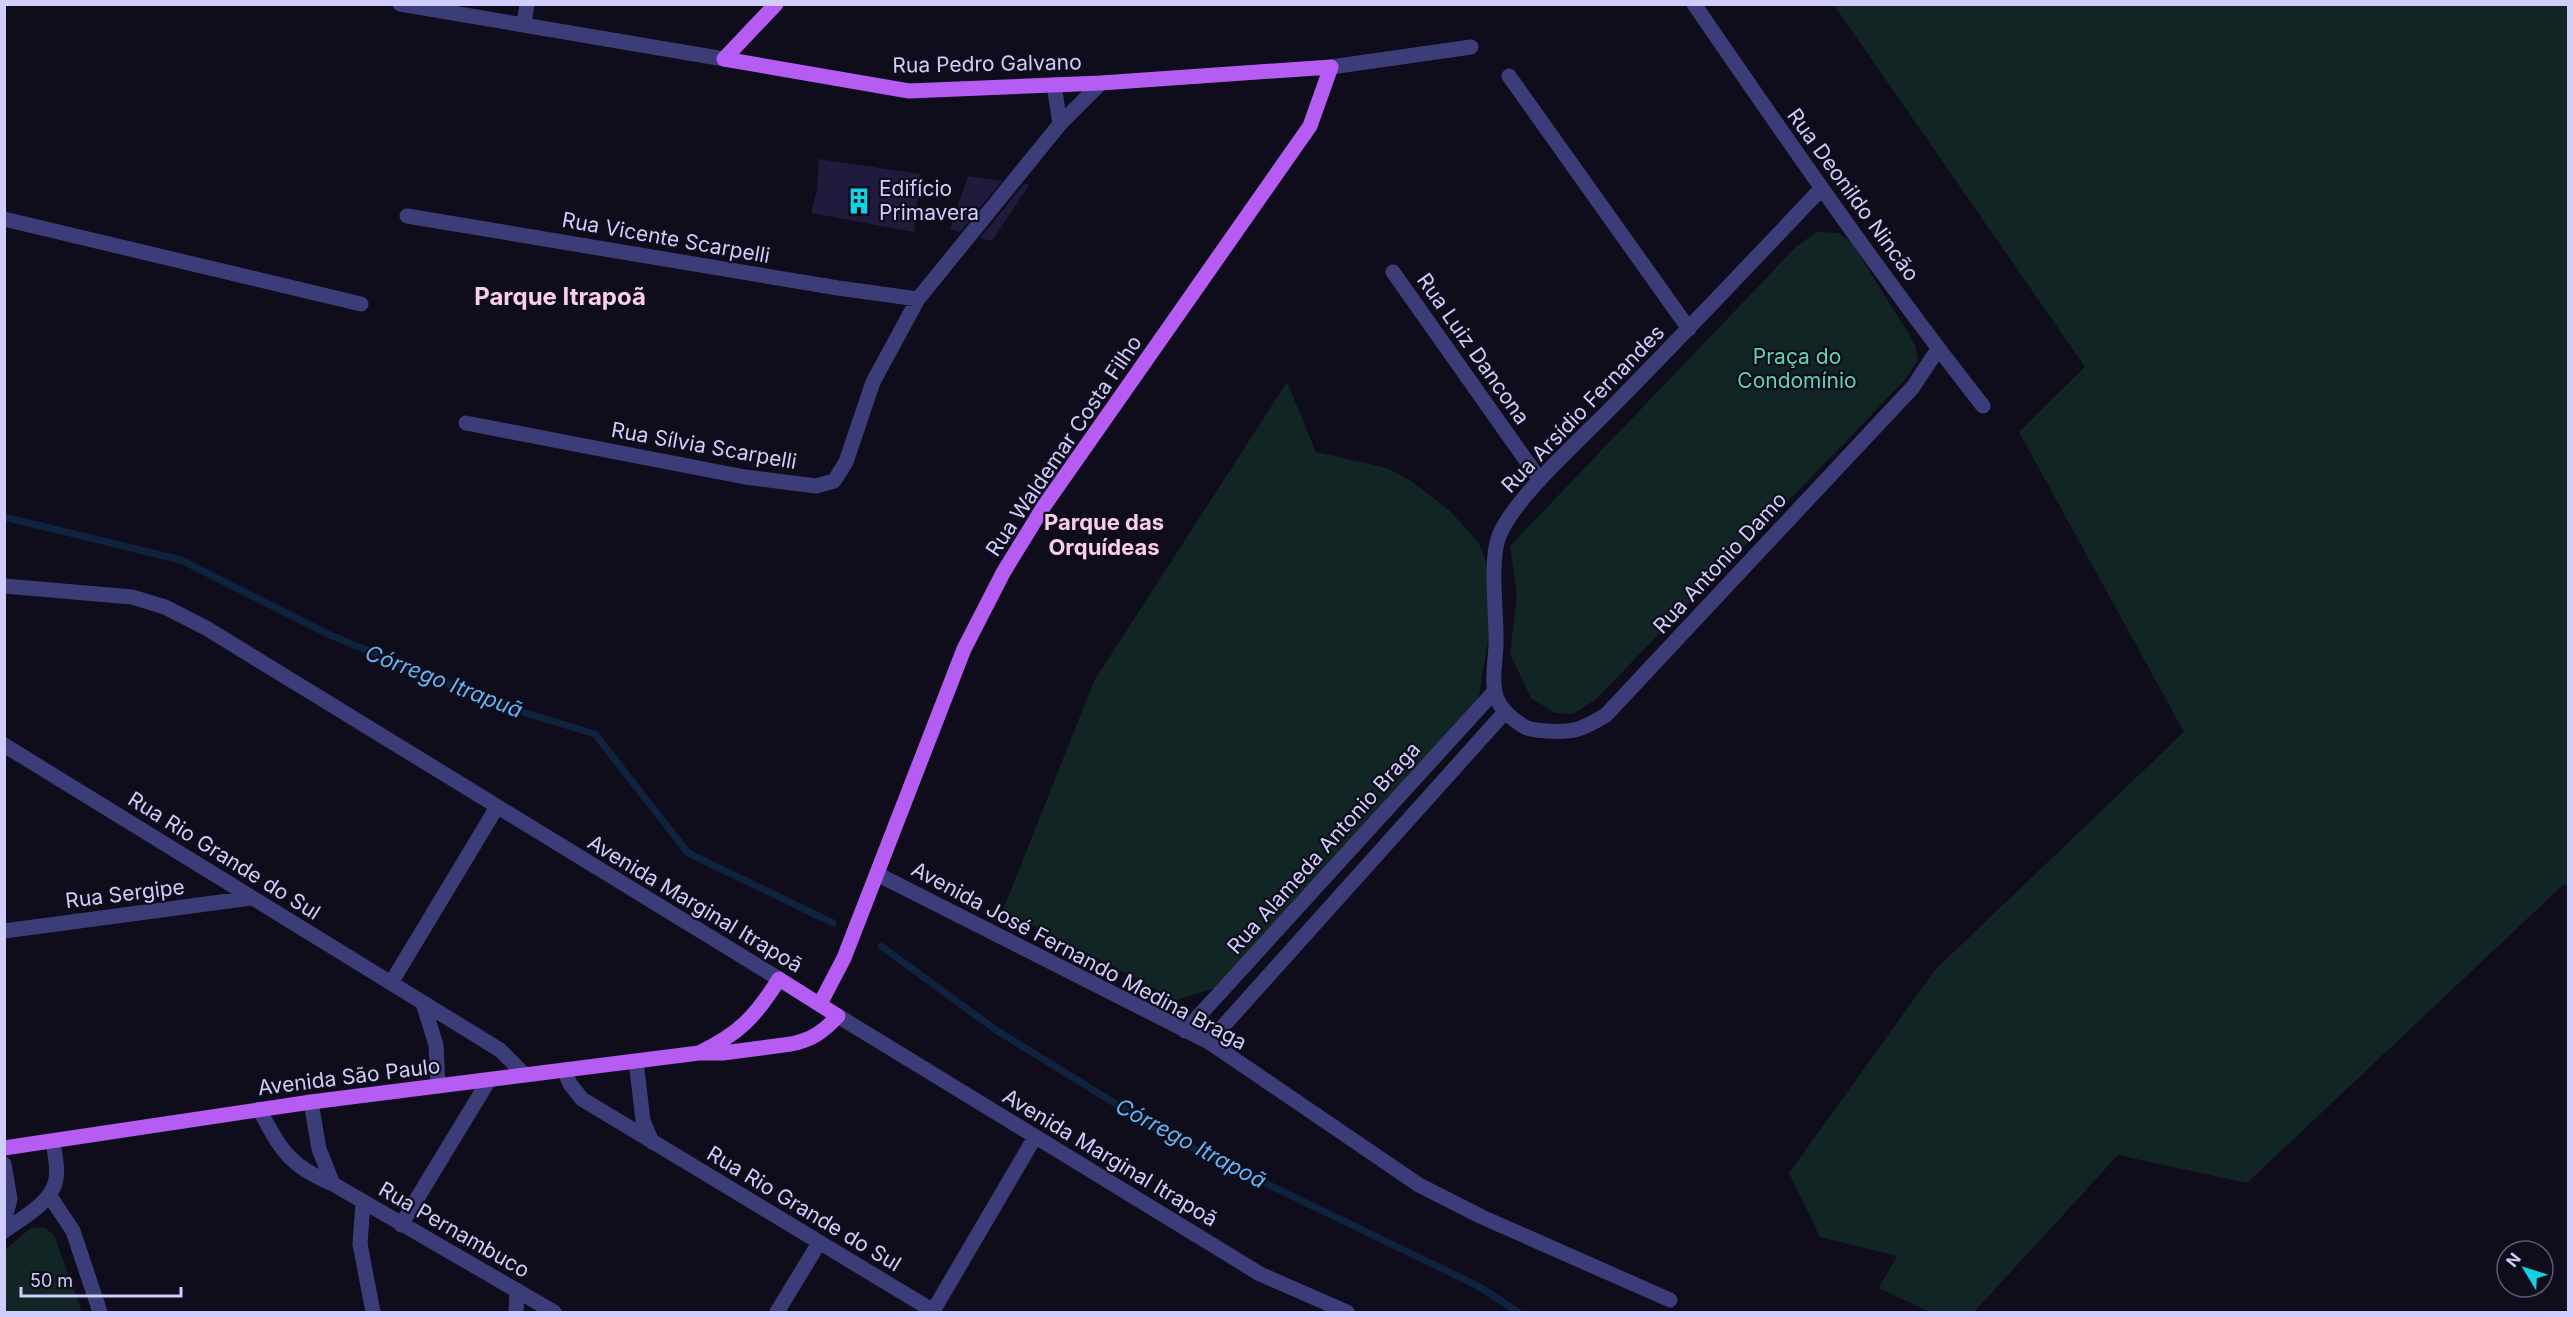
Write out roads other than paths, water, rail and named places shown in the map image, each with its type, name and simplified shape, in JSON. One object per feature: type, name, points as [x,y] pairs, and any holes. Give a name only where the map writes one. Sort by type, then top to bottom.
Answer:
[{"type":"main road","points":[[724,59],[776,4]]},
{"type":"main road","name":"Rua Pedro Galvano","points":[[724,59],[909,91],[1101,83],[1331,67]]},
{"type":"main road","name":"Rua Waldemar Costa Filho","points":[[820,1004],[844,958],[964,649],[1003,573],[1044,506],[1310,126],[1331,67]]},
{"type":"main road","name":"Avenida Marginal Itrapoã","points":[[779,979],[838,1016]]},
{"type":"main road","name":"Avenida São Paulo","points":[[699,1053],[720,1043],[746,1024],[764,1003],[779,979]]},
{"type":"main road","name":"Avenida São Paulo","points":[[4,1148],[311,1102],[801,1042],[824,1031],[838,1016]]},
{"type":"street","name":"Rua Pedro Galvano","points":[[400,4],[724,59]]},
{"type":"street","points":[[524,24],[527,4]]},
{"type":"street","name":"Rua Deonildo Nincão","points":[[1694,4],[1821,189],[1938,349],[1983,406]]},
{"type":"street","name":"Rua Pedro Galvano","points":[[1331,67],[1471,47]]},
{"type":"street","points":[[1509,76],[1689,329]]},
{"type":"street","name":"Rua Sílvia Scarpelli","points":[[466,423],[745,477],[816,486],[834,481],[846,462],[873,381],[918,299],[1060,124],[1101,83]]},
{"type":"street","points":[[1054,85],[1060,112],[1060,124]]},
{"type":"street","name":"Rua Arsídio Fernandes","points":[[1503,710],[1493,693],[1496,565],[1499,536],[1517,507],[1540,480],[1689,329],[1821,189]]},
{"type":"street","name":"Rua Vicente Scarpelli","points":[[407,216],[838,288],[918,299]]},
{"type":"street","points":[[4,219],[361,304]]},
{"type":"street","name":"Rua Luiz Dancona","points":[[1393,272],[1540,480]]},
{"type":"street","name":"Rua Antonio Damo","points":[[1503,710],[1530,730],[1568,733],[1586,728],[1606,715],[1913,387],[1938,349]]},
{"type":"street","name":"Avenida Marginal Itrapoã","points":[[4,586],[132,597],[165,607],[206,628],[779,979]]},
{"type":"street","name":"Rua Alameda Antonio Braga","points":[[1185,1030],[1493,693]]},
{"type":"street","name":"Rua Alameda Antonio Braga","points":[[1209,1042],[1503,710]]},
{"type":"street","name":"Rua Rio Grande do Sul","points":[[4,745],[500,1050],[525,1075]]},
{"type":"street","points":[[391,983],[497,807]]},
{"type":"street","name":"Avenida José Fernando Medina Braga","points":[[877,874],[1209,1042],[1419,1185],[1482,1217],[1670,1300]]},
{"type":"street","name":"Rua Sergipe","points":[[4,931],[251,898]]},
{"type":"street","points":[[423,1003],[436,1045],[438,1086]]},
{"type":"street","name":"Avenida Marginal Itrapoã","points":[[838,1016],[1260,1274],[1324,1308],[1347,1312]]},
{"type":"street","points":[[636,1061],[643,1121],[652,1142]]},
{"type":"street","name":"Rua Rio Grande do Sul","points":[[564,1070],[570,1084],[582,1099],[934,1312]]},
{"type":"street","points":[[401,1225],[489,1080]]},
{"type":"street","points":[[311,1102],[319,1149],[333,1184]]},
{"type":"street","name":"Rua Pernambuco","points":[[260,1109],[284,1153],[312,1175],[333,1184],[554,1312]]},
{"type":"street","points":[[934,1312],[1035,1137]]},
{"type":"street","points":[[4,1232],[49,1195],[56,1180],[53,1142]]},
{"type":"street","points":[[4,1164],[10,1199],[4,1222]]},
{"type":"street","points":[[49,1195],[73,1231],[100,1312]]},
{"type":"street","points":[[363,1202],[360,1244],[373,1312]]},
{"type":"street","points":[[777,1312],[819,1243]]},
{"type":"street","points":[[516,1312],[517,1290]]},
{"type":"waterway","name":"Córrego Itrapuã","points":[[4,517],[181,560],[330,635],[499,705],[595,734],[688,853],[833,923]]},
{"type":"waterway","name":"Córrego Itrapoã","points":[[881,946],[996,1030],[1168,1136],[1478,1286],[1518,1312]]},
{"type":"place","name":"Edifício Primavera","points":[[859,201]]},
{"type":"district","name":"Parque Itrapoã","points":[[560,297]]},
{"type":"district","name":"Parque das Orquídeas","points":[[1104,534]]},
{"type":"park label","name":"Praça do Condomínio","points":[[1797,369]]}]
